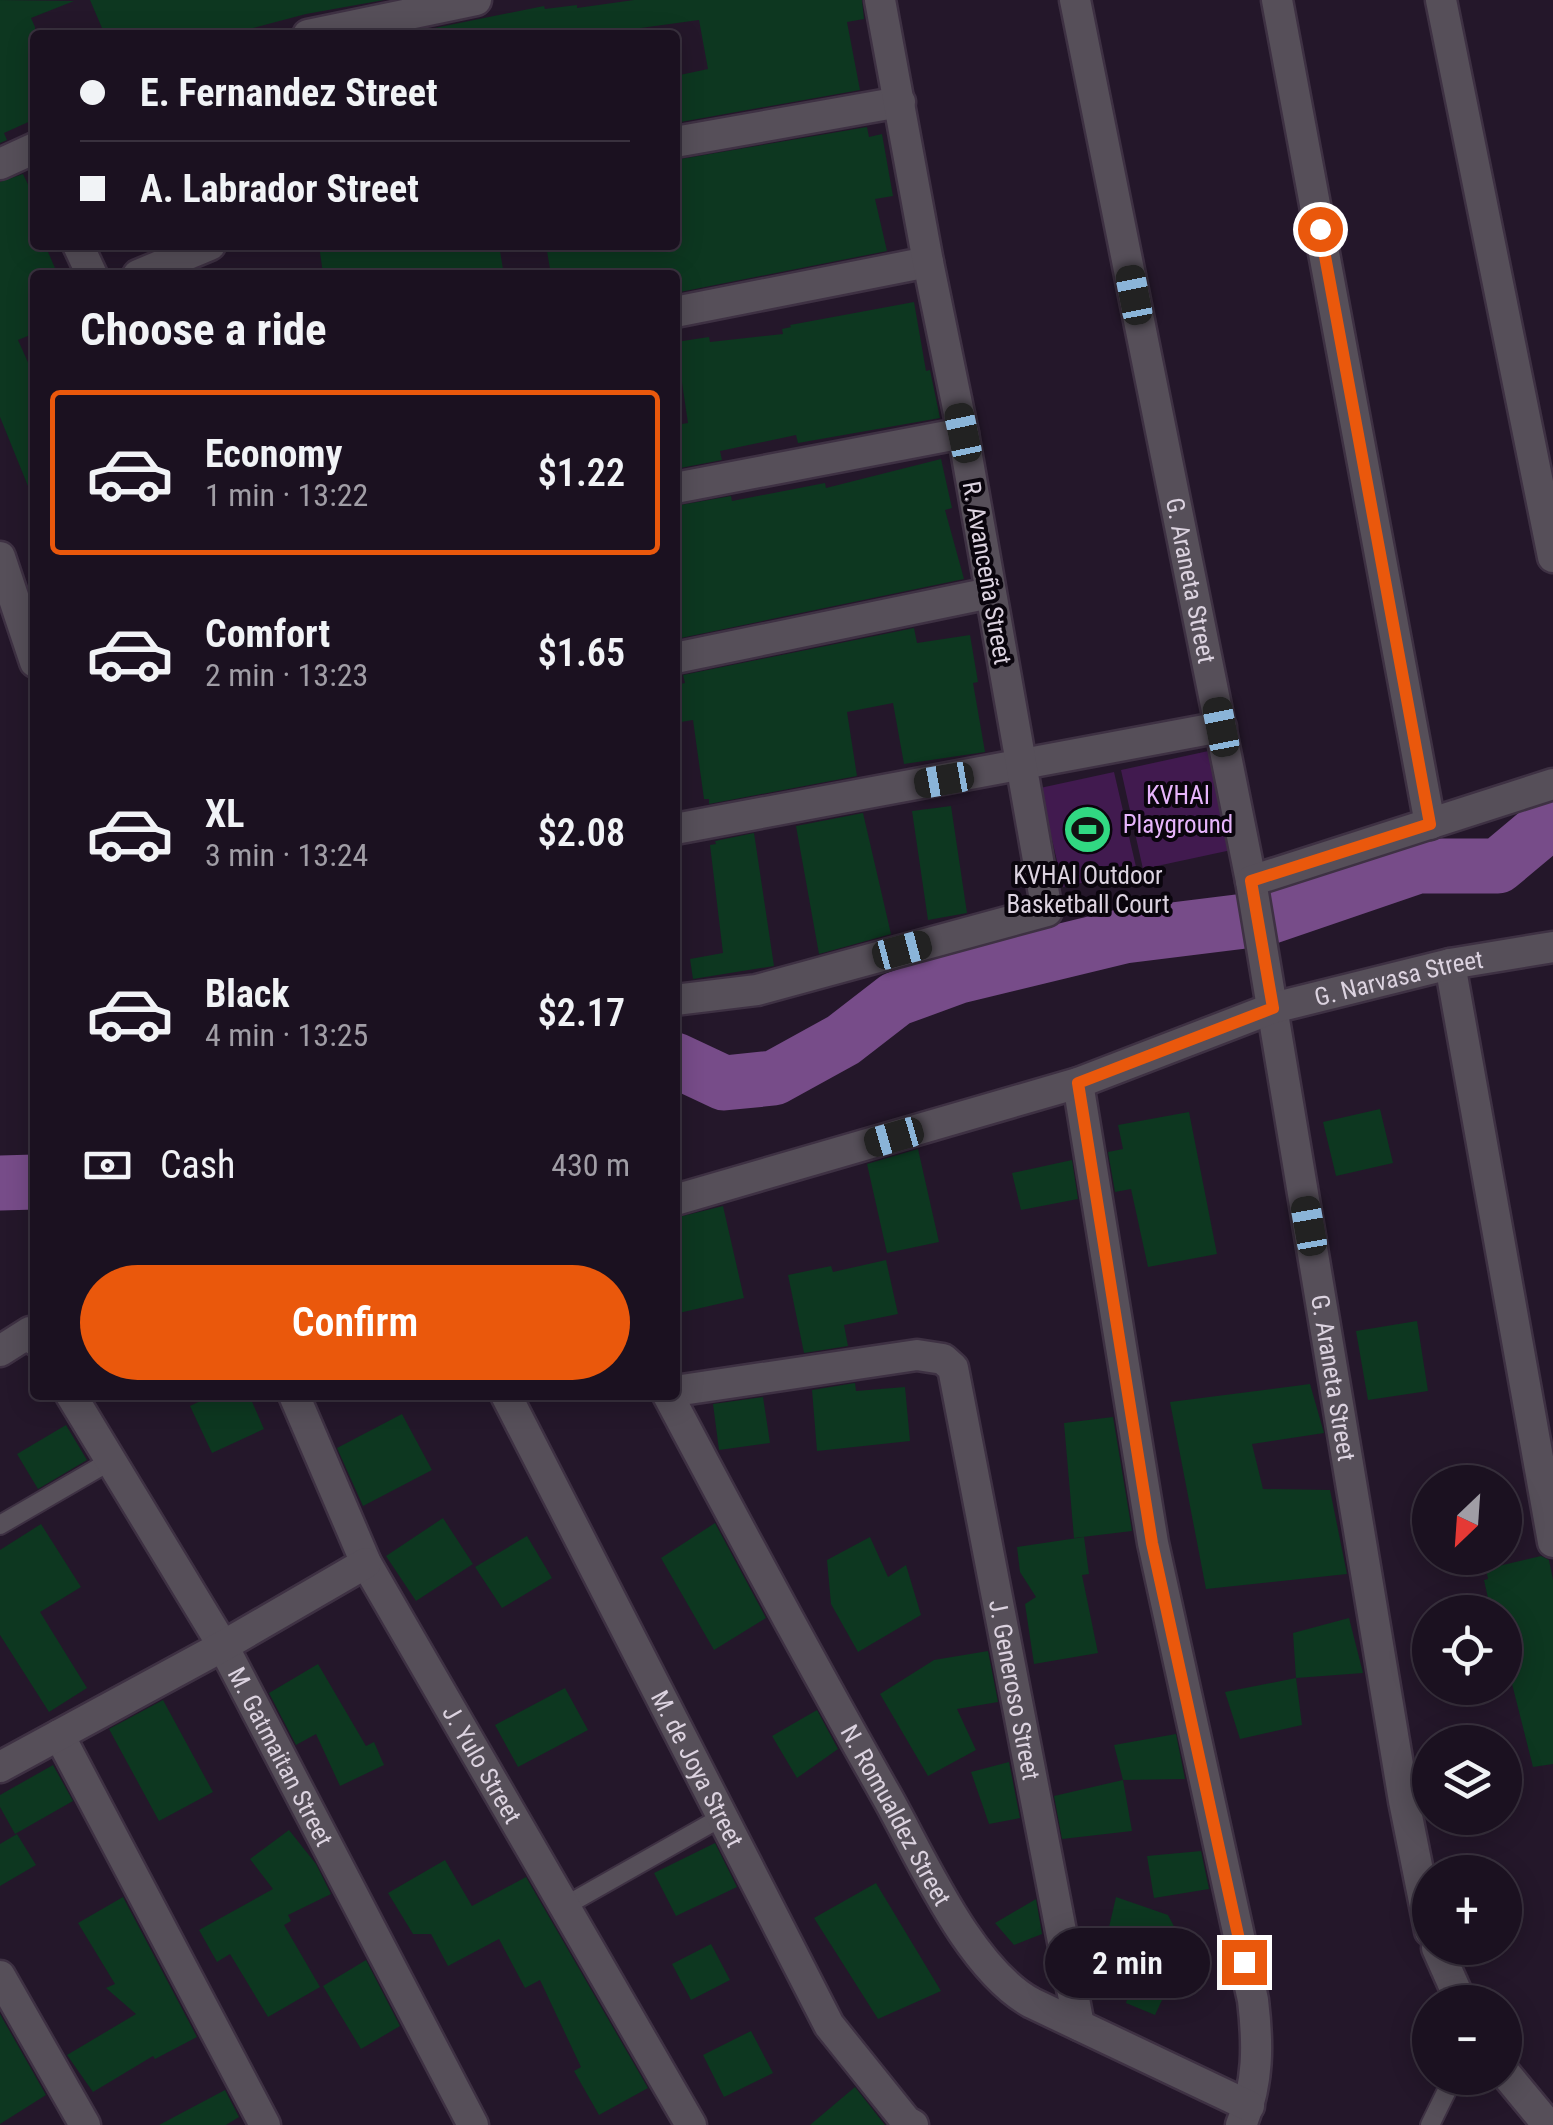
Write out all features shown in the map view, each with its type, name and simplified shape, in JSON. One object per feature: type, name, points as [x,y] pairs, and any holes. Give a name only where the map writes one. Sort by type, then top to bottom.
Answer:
[{"type":"street","points":[[332,30],[476,0]]},
{"type":"street","name":"R. Avanceña Street","points":[[680,999],[757,990],[1047,910],[963,433],[880,0]]},
{"type":"street","name":"G. Araneta Street","points":[[1074,0],[1251,881],[1415,1855]]},
{"type":"street","points":[[1277,0],[1430,824]]},
{"type":"street","points":[[1442,0],[1553,557]]},
{"type":"street","points":[[680,141],[900,102]]},
{"type":"street","points":[[0,164],[30,153]]},
{"type":"street","points":[[150,270],[198,250]]},
{"type":"street","points":[[680,311],[928,262]]},
{"type":"street","points":[[680,487],[963,433]]},
{"type":"street","points":[[0,557],[30,647]]},
{"type":"street","points":[[680,657],[990,593]]},
{"type":"street","points":[[680,828],[1221,727]]},
{"type":"street","points":[[1251,881],[1553,784]]},
{"type":"street","name":"G. Narvasa Street","points":[[680,1199],[1078,1083],[1273,1008],[1450,964],[1553,947]]},
{"type":"street","points":[[1450,964],[1553,1542]]},
{"type":"street","points":[[1078,1083],[1152,1543],[1252,2000],[1257,2034],[1256,2072],[1245,2115]]},
{"type":"street","points":[[0,1351],[30,1337]]},
{"type":"street","name":"J. Generoso Street","points":[[680,1390],[917,1355],[944,1360],[952,1368],[1078,2025]]},
{"type":"street","name":"M. Gatmaitan Street","points":[[73,1400],[223,1646],[472,2125]]},
{"type":"street","name":"J. Yulo Street","points":[[296,1400],[366,1562],[691,2125]]},
{"type":"street","name":"M. de Joya Street","points":[[509,1400],[829,2025],[906,2122],[913,2125]]},
{"type":"street","name":"N. Romualdez Street","points":[[671,1400],[820,1679],[956,1918],[994,1974],[1010,1991],[1245,2115]]},
{"type":"street","points":[[0,1767],[223,1646],[366,1562]]},
{"type":"street","points":[[59,1735],[264,2125]]},
{"type":"street","points":[[0,1976],[86,2125]]},
{"type":"street","points":[[1522,2094],[1548,2125]]},
{"type":"lane","points":[[0,1525],[112,1460]]},
{"type":"lane","points":[[564,1906],[722,1818]]},
{"type":"lane","points":[[1430,2125],[1445,2095]]},
{"type":"green space","name":"KVHAI Playground","points":[[1213,750],[1236,849],[1143,869],[1121,770]]},
{"type":"green space","name":"KVHAI Outdoor Basketball Court","points":[[1114,772],[1137,871],[1063,887],[1040,788]]},
{"type":"building","points":[[0,0],[74,1],[31,18],[35,30],[30,30],[30,121],[4,133],[7,140],[0,143]]},
{"type":"building","points":[[90,0],[384,0],[245,30],[103,30]]},
{"type":"building","points":[[634,0],[862,0],[864,19],[847,22],[860,90],[680,122],[680,75],[708,69],[699,20],[626,30],[425,30],[544,6],[577,8]]},
{"type":"building","points":[[867,127],[869,137],[882,134],[893,196],[875,199],[887,251],[680,292],[680,270],[550,270],[547,250],[680,250],[680,159]]},
{"type":"building","points":[[23,174],[30,189],[30,250],[47,250],[56,270],[30,270],[30,335],[18,340],[30,367],[30,491],[0,417],[0,182]]},
{"type":"building","points":[[320,250],[500,250],[503,270],[396,268],[322,270]]},
{"type":"building","points":[[914,302],[926,371],[930,370],[940,418],[798,443],[796,435],[720,451],[722,460],[680,468],[680,424],[688,423],[680,341],[783,334],[782,329]]},
{"type":"building","points":[[941,459],[952,508],[945,510],[964,579],[680,638],[680,505],[731,496],[732,501],[825,483],[826,488]]},
{"type":"building","points":[[914,628],[917,643],[970,635],[978,682],[973,683],[985,752],[904,764],[893,703],[847,712],[857,776],[709,804],[709,799],[704,799],[693,720],[680,722],[683,675]]},
{"type":"building","points":[[951,806],[967,913],[928,920],[912,811]]},
{"type":"building","points":[[863,813],[891,934],[819,954],[796,826]]},
{"type":"building","points":[[754,833],[774,966],[693,979],[690,959],[723,953],[710,845]]},
{"type":"building","points":[[1380,1109],[1393,1163],[1336,1176],[1323,1122]]},
{"type":"building","points":[[1189,1112],[1217,1254],[1148,1267],[1131,1189],[1115,1192],[1108,1152],[1123,1149],[1118,1125]]},
{"type":"building","points":[[918,1149],[939,1242],[887,1253],[867,1164]]},
{"type":"building","points":[[1072,1160],[1078,1199],[1021,1210],[1012,1173]]},
{"type":"building","points":[[723,1206],[744,1298],[680,1313],[680,1217]]},
{"type":"building","points":[[886,1260],[898,1314],[844,1325],[848,1346],[804,1353],[788,1275],[831,1266],[833,1272]]},
{"type":"building","points":[[1417,1321],[1428,1391],[1368,1400],[1356,1331]]},
{"type":"building","points":[[855,1383],[856,1391],[905,1387],[910,1441],[817,1451],[812,1390]]},
{"type":"building","points":[[1310,1384],[1324,1433],[1252,1444],[1263,1489],[1330,1490],[1347,1574],[1206,1589],[1170,1402]]},
{"type":"building","points":[[763,1397],[770,1443],[719,1450],[713,1404]]},
{"type":"building","points":[[203,1400],[251,1400],[264,1429],[212,1453],[190,1406]]},
{"type":"building","points":[[402,1414],[432,1470],[363,1506],[337,1448]]},
{"type":"building","points":[[1113,1417],[1132,1531],[1074,1538],[1064,1423]]},
{"type":"building","points":[[66,1425],[87,1460],[38,1489],[17,1454]]},
{"type":"building","points":[[443,1518],[473,1564],[416,1601],[386,1556]]},
{"type":"building","points":[[715,1523],[766,1618],[714,1650],[661,1558]]},
{"type":"building","points":[[41,1524],[81,1587],[40,1612],[87,1688],[49,1712],[0,1635],[0,1550]]},
{"type":"building","points":[[527,1536],[552,1578],[502,1608],[475,1567]]},
{"type":"building","points":[[870,1537],[888,1577],[906,1565],[921,1615],[858,1652],[831,1604],[827,1560]]},
{"type":"building","points":[[1084,1537],[1089,1574],[1082,1575],[1098,1653],[1034,1664],[1025,1604],[1036,1597],[1020,1572],[1017,1547]]},
{"type":"building","points":[[1541,1556],[1549,1560],[1553,1580],[1553,1764],[1533,1767],[1517,1705],[1522,1705],[1522,1595],[1487,1595],[1484,1580],[1487,1575],[1522,1575],[1522,1560]]},
{"type":"building","points":[[1349,1618],[1363,1673],[1296,1678],[1293,1633]]},
{"type":"building","points":[[988,1651],[998,1702],[957,1709],[976,1750],[928,1776],[880,1694],[934,1660]]},
{"type":"building","points":[[318,1664],[366,1746],[374,1742],[384,1765],[340,1786],[316,1734],[296,1745],[269,1693]]},
{"type":"building","points":[[1296,1678],[1302,1725],[1240,1739],[1225,1692]]},
{"type":"building","points":[[565,1688],[588,1730],[518,1767],[495,1725]]},
{"type":"building","points":[[163,1700],[213,1792],[159,1821],[109,1729]]},
{"type":"building","points":[[817,1710],[838,1749],[797,1778],[772,1736]]},
{"type":"building","points":[[1176,1734],[1185,1779],[1123,1780],[1114,1745]]},
{"type":"building","points":[[1009,1762],[1020,1818],[989,1824],[971,1772]]},
{"type":"building","points":[[53,1765],[73,1801],[15,1834],[0,1807],[0,1795]]},
{"type":"building","points":[[1123,1780],[1132,1831],[1062,1839],[1054,1796]]},
{"type":"building","points":[[289,1830],[316,1864],[331,1894],[288,1915],[291,1921],[284,1925],[320,1987],[268,2017],[230,1954],[217,1962],[199,1930],[273,1889],[250,1859]]},
{"type":"building","points":[[17,1834],[36,1865],[0,1886],[0,1844]]},
{"type":"building","points":[[715,1843],[737,1887],[676,1916],[654,1873]]},
{"type":"building","points":[[1201,1851],[1209,1889],[1154,1898],[1147,1856]]},
{"type":"building","points":[[445,1860],[472,1906],[526,1877],[648,2088],[599,2115],[574,2071],[581,2067],[540,1980],[525,1988],[499,1939],[448,1966],[431,1934],[413,1934],[388,1893]]},
{"type":"building","points":[[876,1883],[941,1991],[878,2019],[814,1918]]},
{"type":"building","points":[[123,1897],[197,2037],[155,2059],[153,2056],[93,2092],[67,2055],[136,2014],[106,1988],[115,1984],[78,1923]]},
{"type":"building","points":[[1116,1897],[1168,1915],[1186,1949],[1155,2015],[1126,2003],[1132,1982],[1099,1970]]},
{"type":"building","points":[[1036,1899],[1042,1934],[1014,1945],[995,1923]]},
{"type":"building","points":[[711,1944],[730,1980],[691,2000],[672,1964]]},
{"type":"building","points":[[366,1960],[400,2026],[361,2049],[323,1986]]},
{"type":"building","points":[[0,2014],[46,2095],[0,2124]]},
{"type":"building","points":[[751,2031],[773,2073],[724,2097],[703,2055]]},
{"type":"building","points":[[855,2087],[885,2125],[810,2125]]},
{"type":"building","points":[[225,2090],[239,2117],[226,2125],[159,2125]]},
{"type":"waterway","points":[[1266,918],[1418,866],[1498,866],[1553,820]]},
{"type":"waterway","points":[[680,1062],[724,1083],[774,1078],[843,1040],[896,999],[959,976],[1124,936],[1245,921]]},
{"type":"waterway","points":[[0,1183],[30,1182]]},
{"type":"place","name":"KVHAI Outdoor Basketball Court","points":[[1088,829]]},
{"type":"route","points":[[1244,1962],[1152,1543],[1078,1083],[1273,1008],[1251,881],[1430,824],[1320,229]]}]
